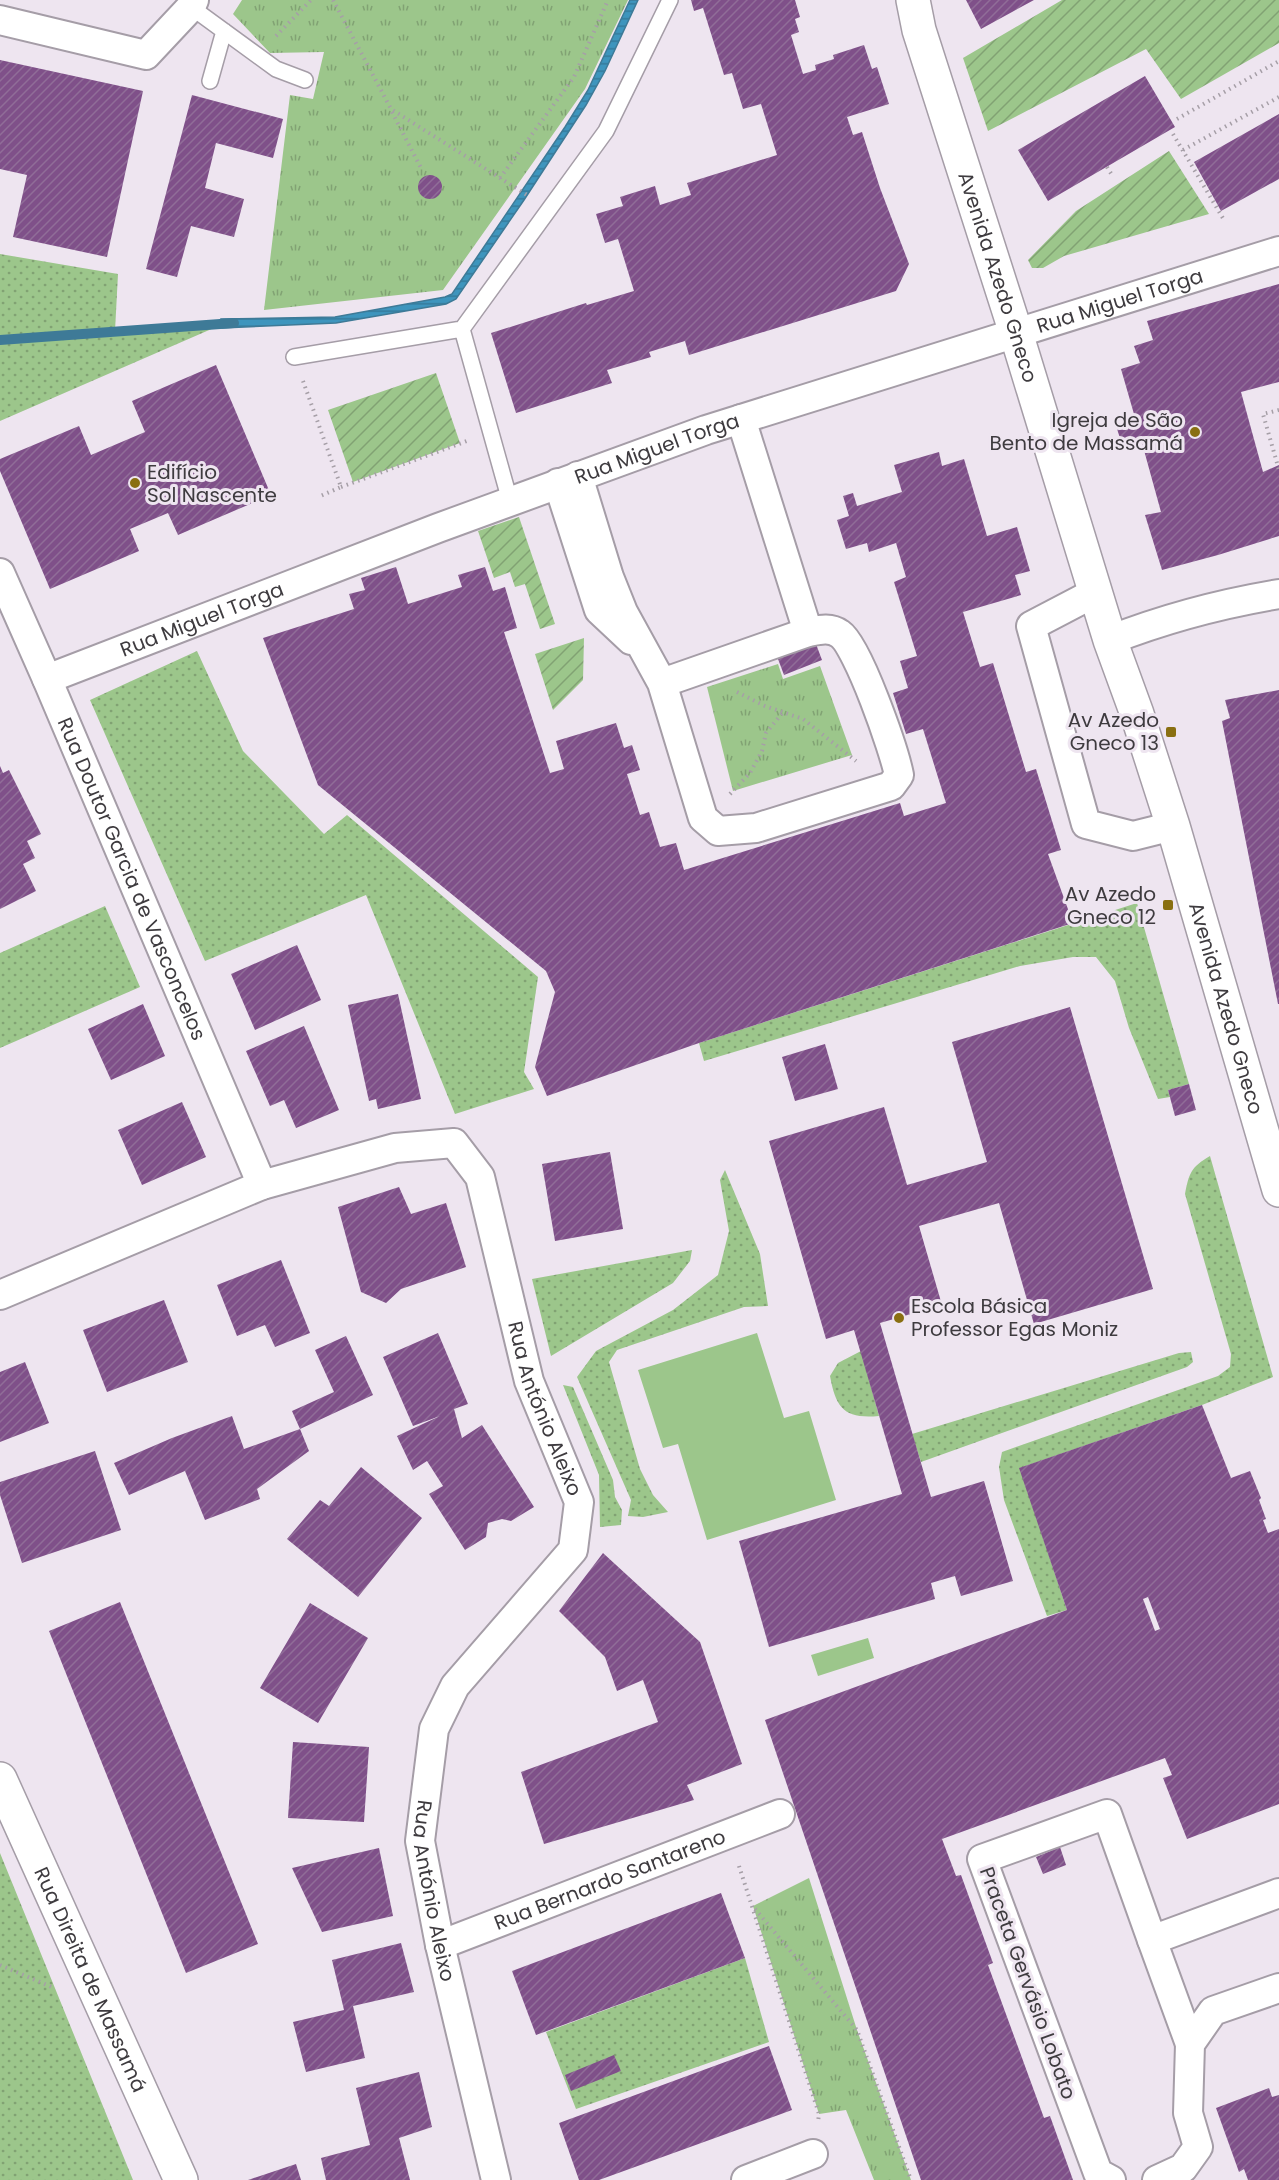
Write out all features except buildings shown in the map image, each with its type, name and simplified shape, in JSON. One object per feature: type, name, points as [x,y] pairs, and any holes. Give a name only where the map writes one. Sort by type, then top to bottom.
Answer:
[{"type":"street","name":"Avenida Azedo Gneco","points":[[906,0],[916,15],[1110,640],[1137,714],[1173,826],[1279,1190]]},
{"type":"street","points":[[0,20],[146,56],[192,3]]},
{"type":"street","name":"Rua Miguel Torga","points":[[48,679],[252,598],[510,501],[741,419],[1279,251]]},
{"type":"street","points":[[741,419],[808,632]]},
{"type":"street","points":[[568,480],[623,612],[662,683],[703,818],[718,831],[756,828],[891,786],[899,775],[895,758],[851,648],[840,634],[827,629],[808,632],[662,683]]},
{"type":"street","name":"Rua Doutor Garcia de Vasconcelos","points":[[0,573],[48,679],[262,1185]]},
{"type":"street","points":[[1096,592],[1031,626],[1086,824],[1133,836],[1173,826]]},
{"type":"street","points":[[1110,640],[1184,614],[1235,601],[1279,594]]},
{"type":"street","name":"Rua António Aleixo","points":[[0,1295],[262,1185],[395,1148],[454,1143],[480,1177],[530,1381],[579,1502],[573,1550],[455,1686],[434,1729],[420,1841],[440,1945],[496,2180]]},
{"type":"street","name":"Rua Direita de Massamá","points":[[0,1779],[181,2180]]},
{"type":"street","name":"Rua Bernardo Santareno","points":[[440,1945],[780,1814]]},
{"type":"street","name":"Praceta Gervásio Lobato","points":[[1111,2180],[1098,2173],[982,1859],[1107,1814],[1190,2044],[1188,2113],[1198,2147],[1183,2168],[1157,2180]]},
{"type":"street","points":[[1152,1940],[1279,1893]]},
{"type":"street","points":[[1190,2044],[1213,2011],[1279,1988]]},
{"type":"street","points":[[746,2180],[813,2154]]},
{"type":"lane","points":[[294,357],[462,329],[606,131],[670,0]]},
{"type":"lane","points":[[192,3],[224,31],[276,69],[305,80]]},
{"type":"lane","points":[[210,81],[224,31]]},
{"type":"lane","points":[[462,329],[510,501]]},
{"type":"path","points":[[269,44],[310,0]]},
{"type":"path","points":[[333,0],[422,170]]},
{"type":"path","points":[[500,178],[574,77],[608,0]]},
{"type":"path","points":[[1177,119],[1279,61]]},
{"type":"path","points":[[1183,150],[1279,97]]},
{"type":"path","points":[[391,109],[549,209]]},
{"type":"path","points":[[1173,134],[1224,220]]},
{"type":"path","points":[[1107,166],[1112,175]]},
{"type":"path","points":[[294,357],[341,487]]},
{"type":"path","points":[[1279,410],[1263,414],[1279,470]]},
{"type":"path","points":[[318,497],[491,432]]},
{"type":"path","points":[[731,689],[765,706],[803,719],[852,759],[899,775]]},
{"type":"path","points":[[703,818],[724,810],[725,800],[750,773],[762,751],[766,733],[784,711]]},
{"type":"path","points":[[728,1835],[819,2114],[813,2154]]},
{"type":"path","points":[[753,1906],[857,2030],[911,2180]]},
{"type":"green space","points":[[242,0],[628,0],[585,89],[443,290],[264,310],[290,95],[313,99],[324,52],[270,53],[233,14]]},
{"type":"green space","points":[[1062,0],[1279,0],[1279,43],[1181,99],[1146,49],[988,131],[963,58]]},
{"type":"green space","points":[[1169,151],[1209,214],[1064,256],[1043,268],[1032,268],[1028,260],[1076,211]]},
{"type":"green space","points":[[0,254],[118,274],[115,331],[223,324],[0,421]]},
{"type":"green space","points":[[436,373],[460,443],[353,482],[328,410]]},
{"type":"green space","points":[[519,517],[555,624],[540,629],[525,584],[515,587],[510,572],[494,578],[478,531]]},
{"type":"green space","points":[[584,638],[583,680],[553,710],[535,654]]},
{"type":"green space","points":[[197,651],[243,751],[324,834],[347,815],[538,977],[524,1072],[534,1089],[455,1114],[366,895],[205,961],[90,700]]},
{"type":"green space","points":[[778,664],[783,679],[820,666],[852,755],[733,791],[707,687]]},
{"type":"green space","points":[[1137,903],[1189,1084],[1168,1090],[1170,1097],[1158,1099],[1129,1028],[1115,981],[1096,957],[1073,957],[1020,966],[704,1061],[699,1043]]},
{"type":"green space","points":[[105,906],[140,987],[0,1048],[0,953]]},
{"type":"green space","points":[[1210,1156],[1273,1377],[1202,1405],[1020,1468],[1067,1610],[1047,1616],[1004,1500],[999,1467],[1002,1452],[1218,1376],[1230,1367],[1231,1354],[1185,1194],[1192,1171]]},
{"type":"green space","points":[[725,1170],[760,1254],[768,1306],[744,1307],[617,1350],[609,1362],[640,1469],[653,1495],[668,1512],[643,1517],[628,1516],[631,1500],[577,1377],[596,1351],[673,1310],[718,1275],[729,1231],[720,1180]]},
{"type":"green space","points":[[692,1250],[690,1261],[673,1283],[551,1356],[532,1279]]},
{"type":"green space","points":[[757,1333],[784,1418],[809,1411],[836,1500],[707,1540],[678,1444],[663,1448],[638,1370]]},
{"type":"green space","points":[[861,1351],[879,1416],[858,1416],[844,1410],[835,1397],[832,1387],[830,1376],[838,1363]]},
{"type":"green space","points":[[1191,1352],[1193,1362],[1187,1367],[921,1462],[912,1434],[1179,1353]]},
{"type":"green space","points":[[563,1385],[573,1387],[613,1480],[615,1497],[622,1510],[621,1525],[600,1527],[599,1475]]},
{"type":"green space","points":[[868,1638],[874,1658],[818,1676],[811,1655]]},
{"type":"green space","points":[[0,1853],[133,2180],[0,2180]]},
{"type":"green space","points":[[809,1878],[857,2030],[911,2180],[874,2180],[846,2110],[819,2114],[753,1906]]},
{"type":"green space","points":[[745,1958],[769,2042],[576,2109],[546,2032]]},
{"type":"water","points":[[630,0],[638,0],[605,71],[586,105],[456,299],[446,304],[336,323],[222,328],[221,319],[335,317],[452,294],[588,90]]},
{"type":"waterway","points":[[0,340],[234,323]]},
{"type":"place","name":"Igreja de São Bento de Massamá","points":[[1195,432]]},
{"type":"place","name":"Edifício Sol Nascente","points":[[135,483]]},
{"type":"place","name":"Av Azedo Gneco 13","points":[[1171,732]]},
{"type":"place","name":"Av Azedo Gneco 12","points":[[1168,905]]},
{"type":"place","name":"Escola Básica Professor Egas Moniz","points":[[899,1318]]}]
